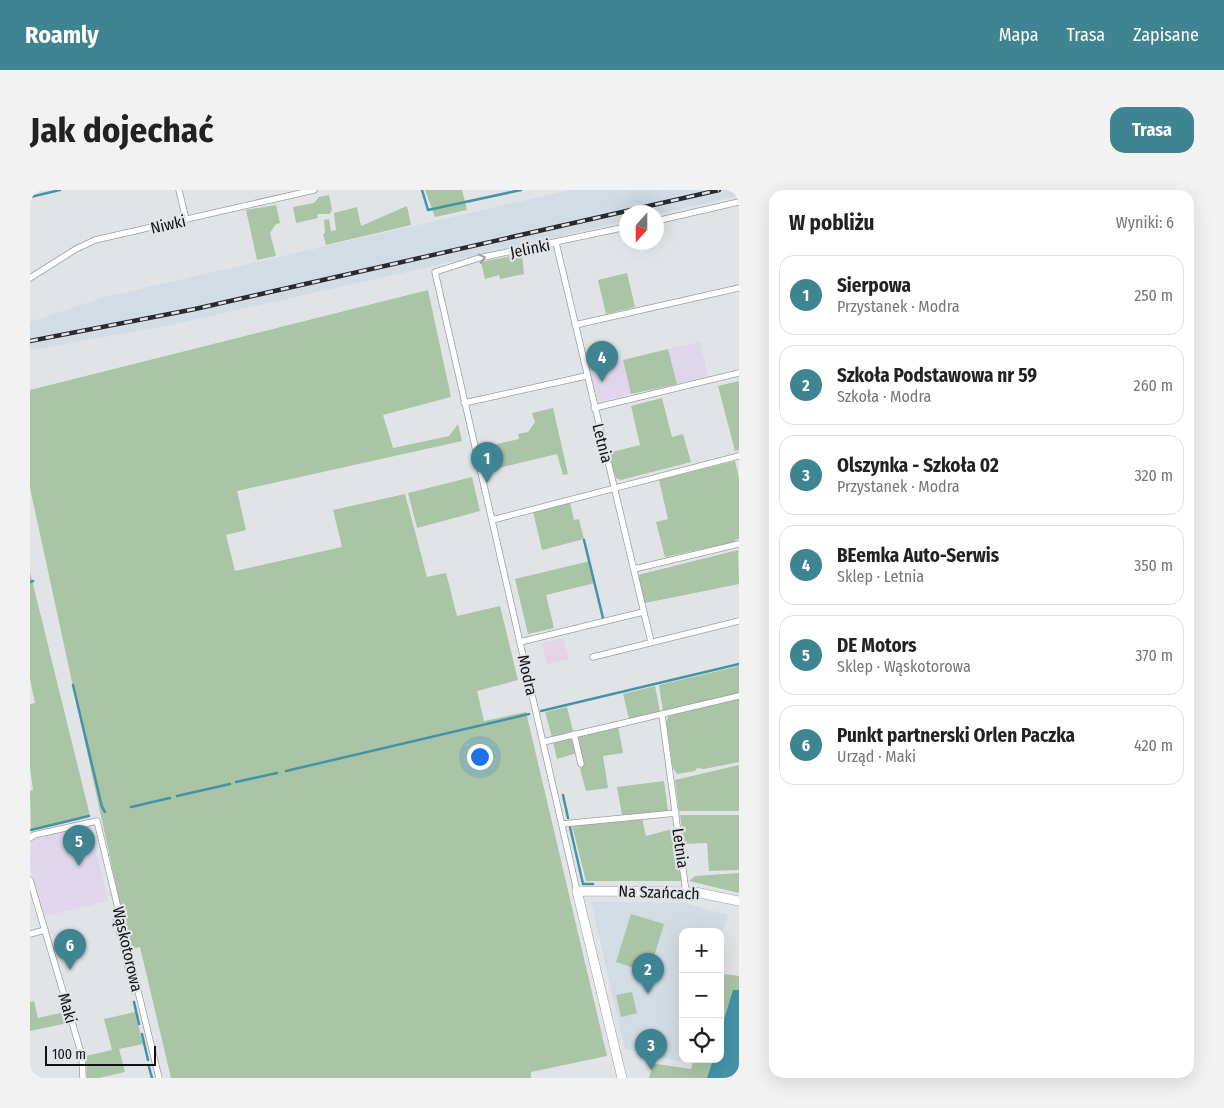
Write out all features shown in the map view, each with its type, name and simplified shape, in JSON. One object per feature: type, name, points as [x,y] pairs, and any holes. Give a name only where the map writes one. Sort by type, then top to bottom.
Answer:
[{"type":"street","points":[[179,190],[186,220]]},
{"type":"street","name":"Niwki","points":[[30,278],[84,244],[314,190]]},
{"type":"street","points":[[664,218],[739,202]]},
{"type":"street","name":"Jelinki","points":[[435,272],[479,258],[619,229]]},
{"type":"street","name":"Letnia","points":[[556,243],[586,376],[651,642]]},
{"type":"street","name":"Modra","points":[[435,272],[622,1078]]},
{"type":"street","points":[[576,325],[739,288]]},
{"type":"street","points":[[594,408],[739,373]]},
{"type":"street","points":[[464,403],[586,376]]},
{"type":"street","points":[[492,520],[739,456]]},
{"type":"street","points":[[634,569],[739,544]]},
{"type":"street","points":[[520,642],[643,612]]},
{"type":"street","points":[[592,657],[739,621]]},
{"type":"street","points":[[543,742],[739,696]]},
{"type":"street","name":"Letnia","points":[[662,714],[686,892]]},
{"type":"street","points":[[574,734],[581,764]]},
{"type":"street","points":[[562,824],[676,813]]},
{"type":"street","name":"Wąskotorowa","points":[[30,838],[34,835],[97,821],[159,1078]]},
{"type":"street","name":"Maki","points":[[30,880],[82,1056],[83,1078]]},
{"type":"street","name":"Na Szańcach","points":[[578,891],[686,892],[712,894],[739,901]]},
{"type":"street","points":[[30,934],[45,930]]},
{"type":"shaded area","points":[[570,190],[739,190],[739,196],[664,212],[664,205],[619,205],[619,223],[166,326],[30,350],[30,322],[105,297]]},
{"type":"shaded area","points":[[700,342],[708,376],[677,384],[668,349]]},
{"type":"shaded area","points":[[623,360],[631,394],[603,401],[598,400],[588,370]]},
{"type":"shaded area","points":[[563,638],[569,659],[547,664],[542,643]]},
{"type":"shaded area","points":[[90,825],[108,901],[45,916],[30,867],[31,841],[35,837]]},
{"type":"shaded area","points":[[591,902],[685,903],[728,915],[724,928],[679,928],[679,1061],[625,1049]]},
{"type":"green space","points":[[425,190],[462,190],[467,210],[435,217]]},
{"type":"green space","points":[[329,195],[332,209],[330,214],[317,214],[318,218],[296,223],[293,207],[314,203],[319,197]]},
{"type":"green space","points":[[276,205],[280,223],[276,224],[270,233],[276,256],[257,260],[246,210]]},
{"type":"green space","points":[[407,206],[411,225],[326,245],[323,234],[325,233],[324,220],[329,219],[331,231],[336,230],[334,213],[357,207],[361,226]]},
{"type":"green space","points":[[522,254],[524,274],[500,279],[499,275],[485,279],[481,262]]},
{"type":"green space","points":[[627,273],[635,307],[606,314],[598,280]]},
{"type":"green space","points":[[428,290],[451,397],[383,415],[393,448],[449,436],[458,424],[462,441],[237,491],[246,530],[226,535],[235,571],[342,547],[333,510],[405,494],[427,577],[446,573],[457,616],[500,606],[518,680],[477,691],[484,721],[526,712],[607,1056],[531,1072],[531,1078],[171,1078],[140,947],[130,950],[30,488],[30,390]]},
{"type":"green space","points":[[668,349],[677,384],[631,394],[623,360]]},
{"type":"green space","points":[[739,381],[739,450],[735,451],[718,386]]},
{"type":"green space","points":[[662,398],[672,437],[683,434],[691,462],[621,480],[616,478],[608,453],[640,445],[631,406]]},
{"type":"green space","points":[[553,408],[568,474],[563,475],[557,454],[490,470],[484,447],[519,439],[518,434],[528,432],[535,422],[532,413]]},
{"type":"green space","points":[[735,461],[739,478],[739,539],[735,540],[735,542],[665,557],[656,522],[668,519],[659,480]]},
{"type":"green space","points":[[472,477],[480,511],[417,528],[408,493]]},
{"type":"green space","points":[[570,503],[574,520],[579,519],[584,539],[542,550],[533,512]]},
{"type":"green space","points":[[738,550],[739,584],[645,603],[638,575]]},
{"type":"green space","points":[[590,561],[595,583],[546,595],[554,628],[528,634],[515,579]]},
{"type":"green space","points":[[30,572],[90,816],[31,830],[30,791],[33,790],[30,768],[30,704],[35,703],[30,679]]},
{"type":"green space","points":[[739,666],[739,693],[663,711],[659,685]]},
{"type":"green space","points":[[655,686],[660,712],[629,719],[623,694]]},
{"type":"green space","points":[[739,698],[739,762],[704,769],[697,768],[695,771],[677,774],[673,768],[666,722],[669,715]]},
{"type":"green space","points":[[567,707],[573,731],[552,737],[545,712]]},
{"type":"green space","points":[[618,726],[623,753],[603,756],[608,788],[586,791],[580,769],[583,767],[576,736]]},
{"type":"green space","points":[[568,738],[572,740],[577,753],[557,759],[553,742]]},
{"type":"green space","points":[[739,765],[739,811],[679,811],[675,780]]},
{"type":"green space","points":[[664,781],[668,811],[622,815],[617,787]]},
{"type":"green space","points":[[680,815],[739,815],[739,870],[709,871],[707,843],[684,844]]},
{"type":"green space","points":[[642,818],[646,836],[676,828],[683,881],[586,881],[572,825]]},
{"type":"green space","points":[[739,873],[739,893],[689,881],[695,876]]},
{"type":"green space","points":[[631,914],[664,924],[649,973],[616,962]]},
{"type":"green space","points":[[724,974],[739,976],[739,990],[733,991],[724,1019]]},
{"type":"green space","points":[[632,992],[637,1013],[621,1017],[616,995]]},
{"type":"green space","points":[[34,1001],[38,1018],[65,1012],[68,1023],[30,1031],[30,1002]]},
{"type":"green space","points":[[135,1012],[143,1044],[119,1049],[125,1072],[99,1078],[87,1078],[86,1056],[112,1050],[104,1019]]},
{"type":"green space","points":[[650,1063],[691,1069],[693,1063],[712,1063],[707,1078],[649,1078],[652,1067]]},
{"type":"water","points":[[733,990],[739,990],[739,1078],[707,1078],[712,1063],[724,1063],[724,1019]]},
{"type":"waterway","points":[[30,197],[60,190]]},
{"type":"waterway","points":[[422,190],[428,210],[521,190]]},
{"type":"waterway","points":[[584,540],[603,618]]},
{"type":"waterway","points":[[541,711],[739,664]]},
{"type":"waterway","points":[[73,685],[102,807],[105,812]]},
{"type":"waterway","points":[[286,771],[529,714]]},
{"type":"waterway","points":[[236,782],[277,773]]},
{"type":"waterway","points":[[177,796],[230,784]]},
{"type":"waterway","points":[[563,795],[568,818]]},
{"type":"waterway","points":[[131,807],[170,798]]},
{"type":"waterway","points":[[31,830],[89,816]]},
{"type":"waterway","points":[[570,827],[583,884],[593,884]]},
{"type":"waterway","points":[[114,919],[118,936]]},
{"type":"waterway","points":[[120,943],[122,949]]},
{"type":"waterway","points":[[124,957],[126,968]]},
{"type":"waterway","points":[[127,971],[132,993]]},
{"type":"waterway","points":[[134,1002],[139,1024]]},
{"type":"waterway","points":[[142,1034],[148,1060]]},
{"type":"waterway","points":[[149,1067],[152,1078]]},
{"type":"railway","points":[[30,341],[195,309],[719,190]]},
{"type":"place","name":"BEemka Auto-Serwis","points":[[602,382]]},
{"type":"place","name":"Sierpowa","points":[[487,483]]},
{"type":"place","name":"DE Motors","points":[[79,866]]},
{"type":"place","name":"Punkt partnerski Orlen Paczka","points":[[70,970]]},
{"type":"place","name":"Szkoła Podstawowa nr 59","points":[[648,994]]},
{"type":"place","name":"Olszynka - Szkoła 02","points":[[651,1070]]}]
